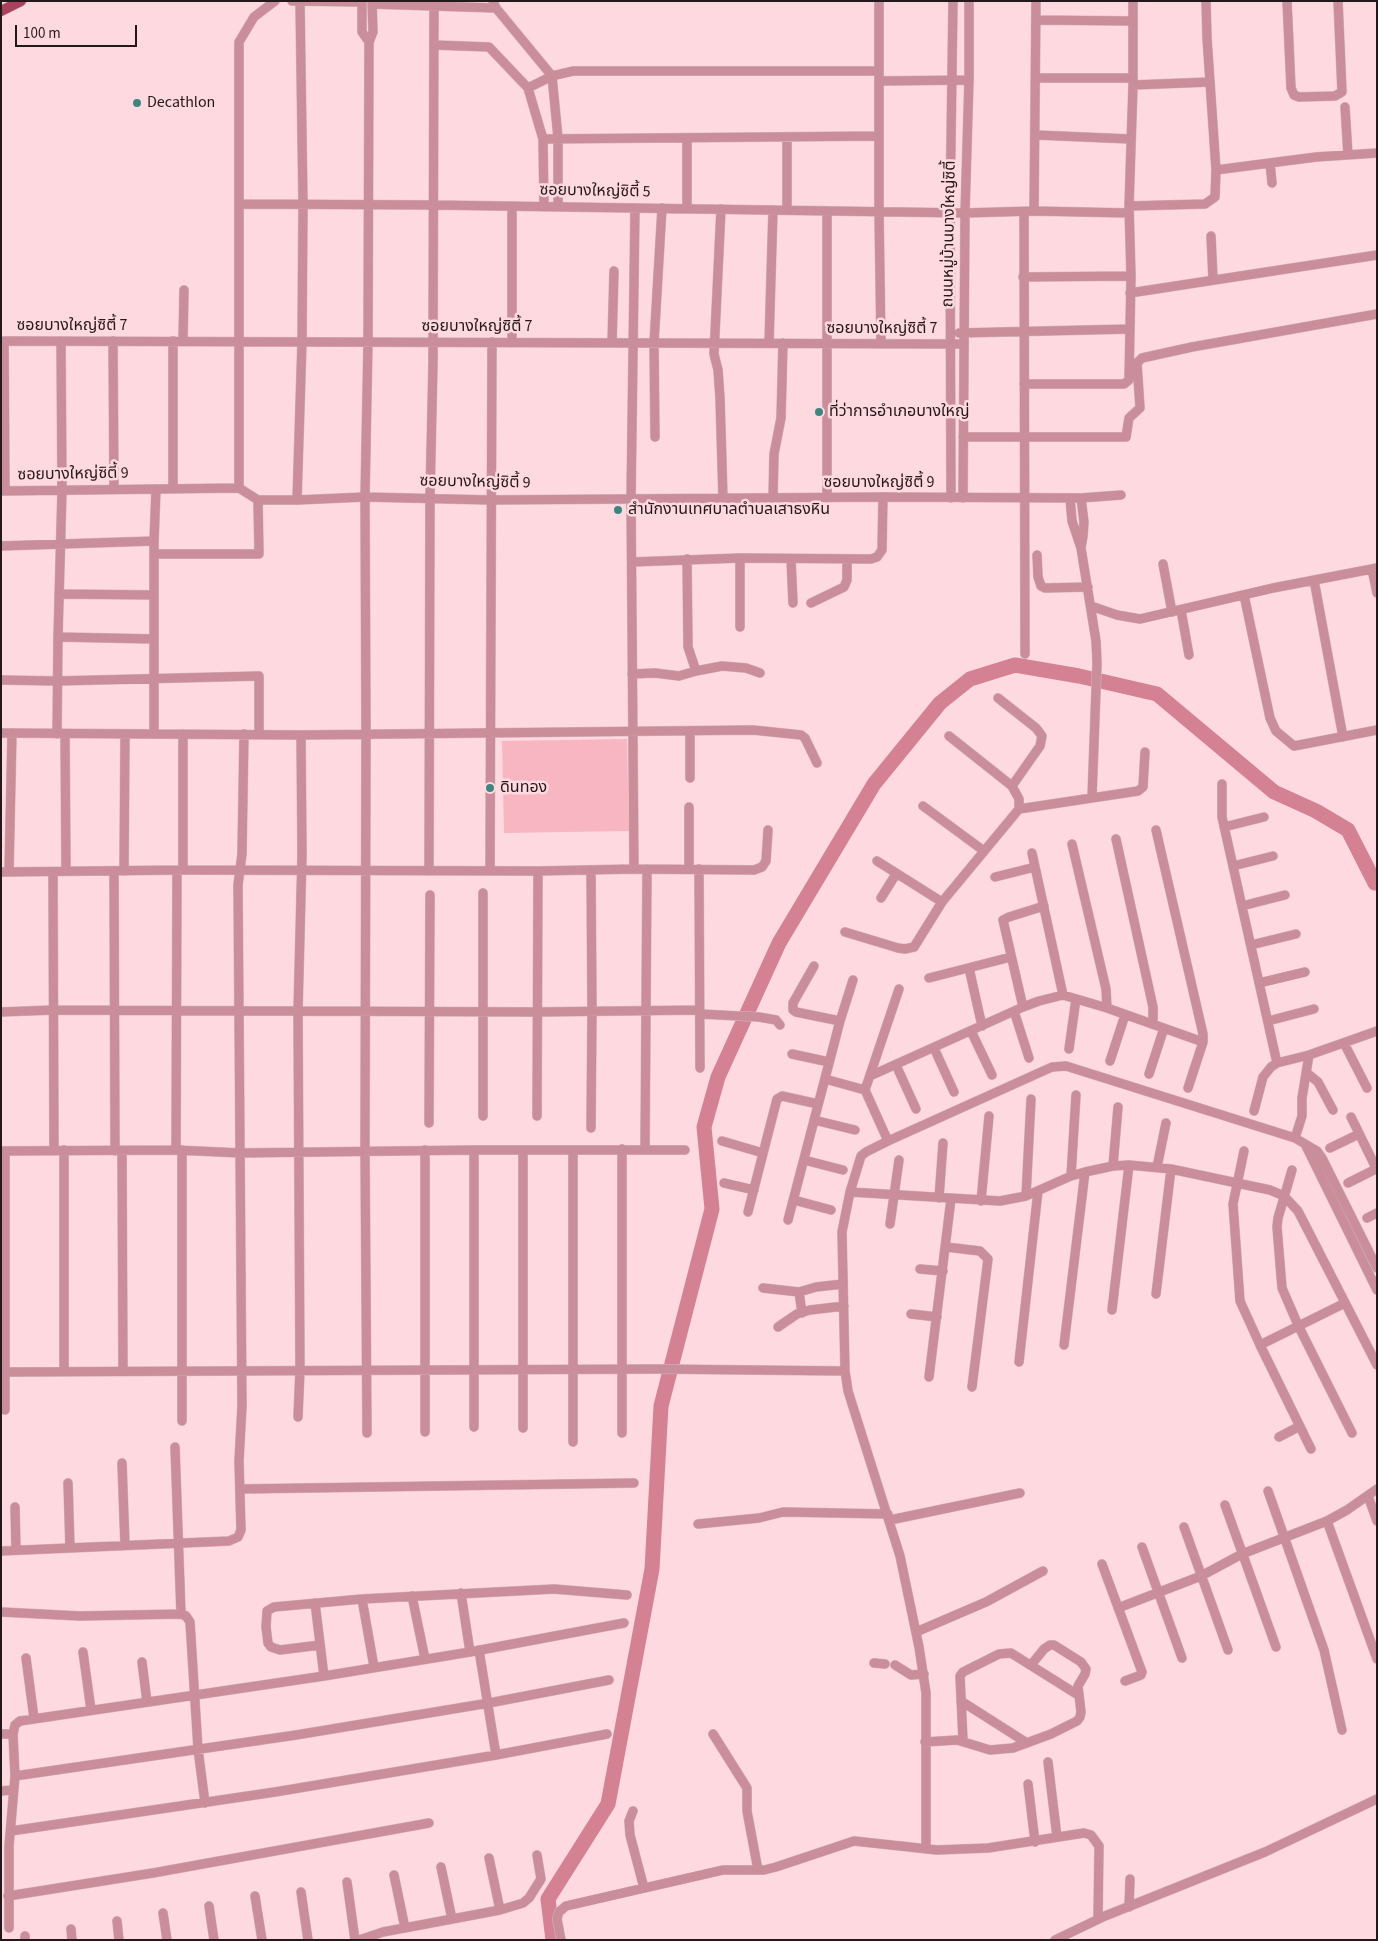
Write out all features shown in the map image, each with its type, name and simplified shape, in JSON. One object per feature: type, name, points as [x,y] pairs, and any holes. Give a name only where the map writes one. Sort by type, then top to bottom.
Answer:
[{"type":"main road","points":[[1,12],[21,1]]},
{"type":"street","points":[[154,554],[259,554],[258,500],[239,488],[239,42],[254,17],[275,1]]},
{"type":"street","points":[[292,1],[362,2],[362,32],[369,42]]},
{"type":"street","points":[[879,1],[881,344]]},
{"type":"street","name":"ถนนหมู่บ้านบางใหญ่ซิตี้","points":[[951,498],[950,213],[953,1]]},
{"type":"street","name":"ถนนหมู่บ้านบางใหญ่ซิตี้","points":[[963,498],[969,1]]},
{"type":"street","points":[[1034,211],[1036,1]]},
{"type":"street","points":[[1024,384],[1110,385],[1127,383],[1130,377],[1131,276],[1129,209],[1133,82],[1133,1]]},
{"type":"street","name":"ซอยบางใหญ่ซิตี้ 5","points":[[239,204],[544,206],[950,213],[1129,209],[1205,204],[1214,197],[1216,170],[1206,1]]},
{"type":"street","points":[[1287,1],[1292,88],[1294,95],[1298,98],[1335,96],[1342,92],[1338,1]]},
{"type":"street","points":[[297,500],[302,342],[303,204],[300,2]]},
{"type":"street","points":[[367,1433],[364,1012],[366,871],[365,497],[368,342],[369,42],[373,32],[372,3],[494,5],[552,76],[558,138],[558,207]]},
{"type":"street","points":[[429,871],[430,497],[435,4]]},
{"type":"street","points":[[1036,20],[1133,21]]},
{"type":"street","points":[[434,45],[489,47],[528,88],[543,139],[544,206]]},
{"type":"street","points":[[528,88],[552,76],[573,71],[879,76],[969,80]]},
{"type":"street","points":[[1036,78],[1133,82],[1210,82]]},
{"type":"street","points":[[1345,107],[1348,155]]},
{"type":"street","points":[[1036,135],[1130,139]]},
{"type":"street","points":[[543,139],[879,136]]},
{"type":"street","points":[[686,209],[687,138]]},
{"type":"street","points":[[787,138],[787,210]]},
{"type":"street","points":[[1216,170],[1377,153]]},
{"type":"street","points":[[1270,163],[1272,183]]},
{"type":"street","points":[[512,206],[512,342]]},
{"type":"street","points":[[634,208],[631,499],[634,868]]},
{"type":"street","points":[[655,438],[654,343],[662,208]]},
{"type":"street","points":[[721,209],[714,360],[718,370],[720,398],[723,498]]},
{"type":"street","points":[[769,343],[773,210]]},
{"type":"street","points":[[827,211],[827,498]]},
{"type":"street","points":[[1024,212],[1023,498],[1025,654]]},
{"type":"street","points":[[1212,236],[1213,279]]},
{"type":"street","points":[[1130,293],[1213,279],[1377,256]]},
{"type":"street","points":[[612,343],[614,271]]},
{"type":"street","points":[[1024,277],[1131,276]]},
{"type":"street","points":[[183,341],[184,290]]},
{"type":"street","points":[[963,437],[1126,437],[1128,418],[1140,408],[1138,363],[1142,358],[1377,314]]},
{"type":"street","points":[[951,332],[1130,329]]},
{"type":"street","name":"ซอยบางใหญ่ซิตี้ 7","points":[[3,491],[4,341],[964,344]]},
{"type":"street","points":[[61,341],[62,490],[57,681],[66,871]]},
{"type":"street","points":[[113,341],[114,489]]},
{"type":"street","points":[[173,341],[173,488]]},
{"type":"street","points":[[490,871],[492,342]]},
{"type":"street","points":[[773,498],[774,454],[781,418],[783,344]]},
{"type":"street","name":"ซอยบางใหญ่ซิตี้ 9","points":[[3,491],[239,488]]},
{"type":"street","points":[[154,734],[154,541],[156,489]]},
{"type":"street","name":"ซอยบางใหญ่ซิตี้ 9","points":[[258,500],[365,497],[430,497],[490,500],[884,497],[1081,498],[1121,495]]},
{"type":"street","points":[[632,562],[740,558],[871,559],[880,554],[883,541],[884,497]]},
{"type":"street","points":[[1070,498],[1072,522],[1081,548],[1092,606],[1097,663],[1092,797]]},
{"type":"street","points":[[1081,498],[1084,522],[1084,536],[1081,548]]},
{"type":"street","points":[[1,546],[61,546],[154,541]]},
{"type":"street","points":[[1037,555],[1038,577],[1041,586],[1044,588],[1088,587]]},
{"type":"street","points":[[740,558],[740,627]]},
{"type":"street","points":[[687,559],[688,647],[696,671]]},
{"type":"street","points":[[791,559],[793,603]]},
{"type":"street","points":[[811,603],[844,586],[847,580],[846,559]]},
{"type":"street","points":[[1163,564],[1189,655]]},
{"type":"street","points":[[1092,606],[1117,615],[1140,619],[1375,568],[1377,593]]},
{"type":"street","points":[[1314,580],[1343,737]]},
{"type":"street","points":[[58,594],[154,595]]},
{"type":"street","points":[[1244,595],[1270,718],[1276,731],[1294,746],[1377,730]]},
{"type":"street","points":[[58,637],[154,639]]},
{"type":"street","points":[[632,674],[655,673],[679,676],[722,666],[746,668],[760,673]]},
{"type":"street","points":[[1,680],[57,681],[259,676],[259,734]]},
{"type":"street","points":[[998,698],[1036,728],[1042,736],[1040,746],[1012,786]]},
{"type":"street","points":[[1,733],[301,735],[753,730],[794,733],[806,738],[817,762]]},
{"type":"street","points":[[690,731],[690,778]]},
{"type":"street","points":[[12,733],[5,872],[180,870],[591,871],[634,868],[757,870],[766,862],[768,830]]},
{"type":"street","points":[[124,871],[125,734]]},
{"type":"street","points":[[182,734],[176,1012],[183,1371],[182,1421]]},
{"type":"street","points":[[1,1551],[229,1541],[238,1537],[241,1530],[238,870],[242,854],[244,734]]},
{"type":"street","points":[[298,1417],[300,1370],[298,1012],[301,735]]},
{"type":"street","points":[[949,736],[1012,786],[1017,793],[1019,809]]},
{"type":"street","points":[[845,932],[898,948],[910,948],[916,944],[942,902],[1019,809],[1092,797],[1135,793],[1143,787],[1145,752]]},
{"type":"street","points":[[1222,784],[1221,812],[1277,1063]]},
{"type":"street","points":[[924,806],[984,851]]},
{"type":"street","points":[[689,807],[689,869]]},
{"type":"street","points":[[1224,827],[1264,817]]},
{"type":"street","points":[[1156,830],[1203,1034],[1203,1042],[1188,1088]]},
{"type":"street","points":[[1116,839],[1153,1007],[1153,1024]]},
{"type":"street","points":[[1072,844],[1106,989],[1107,1008]]},
{"type":"street","points":[[1032,853],[1064,995]]},
{"type":"street","points":[[1233,866],[1273,856]]},
{"type":"street","points":[[877,861],[942,902]]},
{"type":"street","points":[[995,878],[1035,867]]},
{"type":"street","points":[[645,1149],[647,1010],[646,869]]},
{"type":"street","points":[[699,869],[700,1068]]},
{"type":"street","points":[[537,1116],[538,871]]},
{"type":"street","points":[[591,871],[591,1128]]},
{"type":"street","points":[[53,872],[54,1150]]},
{"type":"street","points":[[114,872],[114,1011],[123,1371]]},
{"type":"street","points":[[881,898],[896,874]]},
{"type":"street","points":[[482,1116],[484,1012],[483,893]]},
{"type":"street","points":[[429,1122],[430,895]]},
{"type":"street","points":[[1242,906],[1285,895]]},
{"type":"street","points":[[1023,1007],[1003,920],[1044,906]]},
{"type":"street","points":[[1251,945],[1296,934]]},
{"type":"street","points":[[929,978],[1011,957]]},
{"type":"street","points":[[814,966],[794,1003],[793,1010],[840,1021]]},
{"type":"street","points":[[969,968],[982,1026]]},
{"type":"street","points":[[1259,983],[1306,972]]},
{"type":"street","points":[[788,1220],[840,1021],[854,980]]},
{"type":"street","points":[[888,1141],[864,1090],[899,989]]},
{"type":"street","points":[[870,1076],[1023,1007],[1064,995],[1203,1042]]},
{"type":"street","points":[[1069,1049],[1076,999]]},
{"type":"street","points":[[1268,1021],[1314,1009]]},
{"type":"street","points":[[1,1012],[53,1010],[176,1012],[592,1012],[647,1010],[759,1017],[776,1020],[780,1025]]},
{"type":"street","points":[[1014,1011],[1029,1058]]},
{"type":"street","points":[[1110,1061],[1125,1015]]},
{"type":"street","points":[[1149,1074],[1164,1028]]},
{"type":"street","points":[[971,1031],[992,1075]]},
{"type":"street","points":[[1254,1111],[1263,1077],[1266,1071],[1277,1063],[1377,1031]]},
{"type":"street","points":[[1344,1043],[1367,1088]]},
{"type":"street","points":[[934,1048],[954,1092]]},
{"type":"street","points":[[792,1054],[829,1062]]},
{"type":"street","points":[[1295,1138],[1302,1116],[1302,1098],[1307,1073],[1308,1054]]},
{"type":"street","points":[[896,1065],[916,1110]]},
{"type":"street","points":[[926,1849],[926,1692],[924,1674],[900,1556],[848,1391],[845,1372],[842,1232],[850,1192],[861,1156],[888,1141],[1059,1065],[1066,1066],[1295,1138],[1316,1151],[1322,1158],[1377,1268]]},
{"type":"street","points":[[1307,1073],[1318,1082],[1333,1110]]},
{"type":"street","points":[[825,1080],[864,1090]]},
{"type":"street","points":[[1071,1176],[1076,1095]]},
{"type":"street","points":[[748,1212],[779,1098],[784,1096],[818,1104]]},
{"type":"street","points":[[1026,1196],[1031,1099]]},
{"type":"street","points":[[1113,1166],[1118,1107]]},
{"type":"street","points":[[981,1201],[989,1116]]},
{"type":"street","points":[[1348,1183],[1376,1170],[1351,1117]]},
{"type":"street","points":[[814,1120],[854,1130]]},
{"type":"street","points":[[1157,1167],[1166,1123]]},
{"type":"street","points":[[1330,1148],[1359,1134]]},
{"type":"street","points":[[722,1141],[763,1153]]},
{"type":"street","points":[[939,1198],[943,1143]]},
{"type":"street","points":[[1306,1146],[1377,1290]]},
{"type":"street","points":[[622,1149],[622,1433]]},
{"type":"street","points":[[64,1150],[64,1371]]},
{"type":"street","points":[[425,1150],[425,1432]]},
{"type":"street","points":[[474,1150],[474,1427]]},
{"type":"street","points":[[523,1150],[523,1428]]},
{"type":"street","points":[[573,1150],[573,1442]]},
{"type":"street","points":[[6,1410],[3,1151],[685,1150]]},
{"type":"street","points":[[1244,1151],[1233,1204],[1240,1301],[1311,1449]]},
{"type":"street","points":[[804,1160],[843,1170]]},
{"type":"street","points":[[890,1224],[899,1160]]},
{"type":"street","points":[[850,1192],[1000,1201],[1026,1196],[1071,1176],[1085,1172],[1113,1166],[1129,1165],[1171,1169],[1270,1190],[1284,1196],[1298,1211],[1377,1365]]},
{"type":"street","points":[[1112,1310],[1129,1165]]},
{"type":"street","points":[[1156,1294],[1171,1169]]},
{"type":"street","points":[[1292,1170],[1277,1227],[1280,1270],[1285,1297],[1352,1433]]},
{"type":"street","points":[[1064,1345],[1085,1172]]},
{"type":"street","points":[[724,1182],[754,1190]]},
{"type":"street","points":[[1019,1362],[1038,1190]]},
{"type":"street","points":[[929,1377],[951,1199]]},
{"type":"street","points":[[794,1200],[831,1210]]},
{"type":"street","points":[[1368,1218],[1377,1213]]},
{"type":"street","points":[[946,1247],[980,1251],[988,1259],[972,1387]]},
{"type":"street","points":[[920,1269],[942,1271]]},
{"type":"street","points":[[763,1288],[799,1292],[816,1287],[843,1284]]},
{"type":"street","points":[[799,1292],[802,1313]]},
{"type":"street","points":[[1260,1345],[1345,1303]]},
{"type":"street","points":[[778,1327],[810,1310],[844,1306]]},
{"type":"street","points":[[912,1314],[937,1317]]},
{"type":"street","points":[[6,1372],[687,1369],[845,1372]]},
{"type":"street","points":[[1279,1437],[1300,1426]]},
{"type":"street","points":[[175,1447],[181,1614]]},
{"type":"street","points":[[122,1464],[125,1545]]},
{"type":"street","points":[[68,1483],[70,1548]]},
{"type":"street","points":[[241,1488],[634,1483]]},
{"type":"street","points":[[1118,1608],[1201,1576],[1242,1554],[1327,1521],[1347,1510],[1377,1489]]},
{"type":"street","points":[[1268,1491],[1324,1650],[1342,1730]]},
{"type":"street","points":[[698,1524],[759,1518],[783,1512],[889,1517],[1020,1493]]},
{"type":"street","points":[[1368,1496],[1377,1521]]},
{"type":"street","points":[[1225,1505],[1276,1647]]},
{"type":"street","points":[[15,1507],[16,1550]]},
{"type":"street","points":[[1327,1521],[1377,1659]]},
{"type":"street","points":[[1184,1527],[1228,1650]]},
{"type":"street","points":[[1142,1547],[1182,1658]]},
{"type":"street","points":[[1102,1564],[1142,1672],[1141,1675],[1126,1681]]},
{"type":"street","points":[[916,1632],[986,1602],[1043,1571]]},
{"type":"street","points":[[320,1645],[280,1650],[271,1647],[267,1635],[266,1613],[268,1609],[315,1603],[412,1596],[554,1589],[627,1595]]},
{"type":"street","points":[[461,1593],[489,1704],[496,1755]]},
{"type":"street","points":[[412,1596],[425,1659]]},
{"type":"street","points":[[362,1600],[374,1667]]},
{"type":"street","points":[[315,1603],[324,1676]]},
{"type":"street","points":[[1,1612],[80,1616],[181,1614],[186,1616],[190,1622],[198,1749],[205,1803]]},
{"type":"street","points":[[8,1928],[5,1846],[11,1831],[15,1776],[13,1734],[17,1723],[34,1718],[324,1676],[475,1651],[624,1623]]},
{"type":"street","points":[[925,1742],[963,1740],[990,1750],[1013,1748],[1051,1734],[1077,1721],[1081,1712],[1078,1686],[1086,1669],[1080,1662],[1054,1644],[1050,1644],[1044,1649],[1031,1665]]},
{"type":"street","points":[[83,1652],[91,1710]]},
{"type":"street","points":[[963,1740],[960,1676],[963,1672],[999,1654],[1011,1653],[1078,1695]]},
{"type":"street","points":[[26,1658],[34,1718]]},
{"type":"street","points":[[142,1662],[147,1702]]},
{"type":"street","points":[[874,1663],[885,1664]]},
{"type":"street","points":[[896,1665],[911,1674],[924,1674]]},
{"type":"street","points":[[15,1776],[489,1704],[608,1680]]},
{"type":"street","points":[[961,1701],[1027,1743]]},
{"type":"street","points":[[1,1734],[13,1734]]},
{"type":"street","points":[[11,1831],[205,1803],[496,1755],[607,1734]]},
{"type":"street","points":[[713,1734],[746,1788],[747,1810],[758,1870]]},
{"type":"street","points":[[1048,1762],[1057,1837]]},
{"type":"street","points":[[1028,1784],[1035,1842]]},
{"type":"street","points":[[1,1791],[14,1790]]},
{"type":"street","points":[[1055,1940],[1101,1917],[1265,1852],[1377,1799]]},
{"type":"street","points":[[633,1811],[629,1821],[630,1835],[644,1888]]},
{"type":"street","points":[[8,1896],[153,1874],[429,1823]]},
{"type":"street","points":[[561,1940],[557,1919],[559,1912],[566,1906],[723,1870],[776,1868],[854,1841],[926,1849],[988,1848],[1084,1833],[1091,1835],[1099,1846],[1101,1917]]},
{"type":"street","points":[[359,1940],[405,1928],[500,1910],[523,1903],[537,1888],[541,1879],[537,1855]]},
{"type":"street","points":[[489,1858],[500,1910]]},
{"type":"street","points":[[441,1867],[452,1919]]},
{"type":"street","points":[[394,1875],[405,1928]]},
{"type":"street","points":[[1129,1907],[1130,1880]]},
{"type":"street","points":[[347,1882],[355,1940]]},
{"type":"street","points":[[301,1892],[308,1940]]},
{"type":"street","points":[[256,1896],[262,1940]]},
{"type":"street","points":[[209,1906],[214,1940]]},
{"type":"street","points":[[163,1913],[167,1940]]},
{"type":"street","points":[[117,1922],[119,1940]]},
{"type":"street","points":[[71,1929],[72,1940]]},
{"type":"shaded area","points":[[627,739],[629,831],[504,833],[502,741]]},
{"type":"waterway","points":[[553,1940],[548,1899],[608,1804],[652,1569],[661,1406],[712,1209],[704,1127],[718,1077],[779,943],[874,784],[940,703],[970,679],[1015,665],[1079,676],[1157,694],[1274,792],[1316,811],[1348,830],[1375,883],[1377,883]]},
{"type":"place","name":"Decathlon","points":[[137,103]]},
{"type":"place","name":"ที่ว่าการอำเภอบางใหญ่","points":[[819,412]]},
{"type":"place","name":"สำนักงานเทศบาลตำบลเสาธงหิน","points":[[618,510]]},
{"type":"place","name":"ดินทอง","points":[[490,788]]}]
